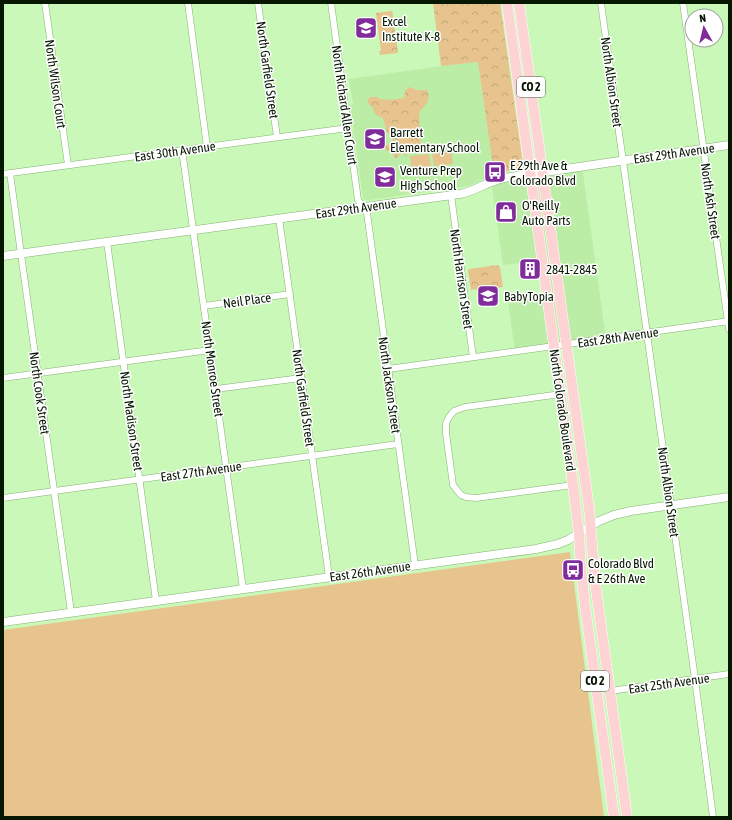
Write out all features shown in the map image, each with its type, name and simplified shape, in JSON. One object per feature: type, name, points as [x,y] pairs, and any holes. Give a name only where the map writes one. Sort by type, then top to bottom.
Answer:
[{"type":"main road","name":"North Colorado Boulevard","points":[[506,3],[573,485],[584,591],[614,817]]},
{"type":"main road","name":"North Colorado Boulevard","points":[[519,3],[566,345],[590,526],[595,582],[627,817]]},
{"type":"street","name":"North Wilson Court","points":[[45,3],[68,165]]},
{"type":"street","points":[[188,3],[207,147]]},
{"type":"street","name":"North Garfield Street","points":[[258,3],[277,137]]},
{"type":"street","name":"North Richard Allen Court","points":[[331,3],[358,200],[362,206]]},
{"type":"street","name":"North Albion Street","points":[[601,3],[713,817]]},
{"type":"street","name":"North Ash Street","points":[[683,3],[729,329]]},
{"type":"street","name":"East 30th Avenue","points":[[3,174],[348,128]]},
{"type":"street","name":"East 29th Avenue","points":[[3,256],[362,206],[451,198],[470,192],[491,181],[499,179],[542,172],[623,164],[729,145]]},
{"type":"street","name":"North Monroe Street","points":[[182,150],[243,589]]},
{"type":"street","name":"North Cook Street","points":[[10,174],[53,492],[71,612]]},
{"type":"street","name":"North Harrison Street","points":[[451,198],[473,357]]},
{"type":"street","name":"North Jackson Street","points":[[362,206],[366,213],[415,565]]},
{"type":"street","name":"North Garfield Street","points":[[279,218],[329,577]]},
{"type":"street","name":"North Madison Street","points":[[107,242],[156,601]]},
{"type":"street","name":"Neil Place","points":[[204,306],[290,294]]},
{"type":"street","name":"East 28th Avenue","points":[[388,369],[728,321]]},
{"type":"street","points":[[3,378],[210,350]]},
{"type":"street","points":[[216,389],[301,378]]},
{"type":"street","points":[[560,394],[465,407],[454,411],[446,423],[451,474],[456,489],[462,495],[470,498],[573,485]]},
{"type":"street","name":"East 27th Avenue","points":[[3,498],[398,444]]},
{"type":"street","name":"East 26th Avenue","points":[[3,622],[536,548],[558,544],[568,540],[604,518],[614,515],[631,511],[729,497]]},
{"type":"street","name":"East 25th Avenue","points":[[610,691],[729,674]]},
{"type":"shaded area","points":[[478,61],[494,174],[471,185],[462,187],[370,200],[363,199],[350,105],[353,104],[349,79]]},
{"type":"shaded area","points":[[582,166],[606,339],[515,352],[508,301],[542,296],[537,261],[503,265],[491,181]]},
{"type":"green space","points":[[433,3],[500,3],[523,164],[522,168],[494,174],[478,62],[441,66]]},
{"type":"green space","points":[[392,11],[398,53],[380,55],[379,51],[381,51],[376,13]]},
{"type":"green space","points":[[409,87],[417,90],[427,90],[429,98],[419,113],[421,147],[413,145],[408,151],[406,157],[387,132],[383,118],[376,115],[373,108],[367,102],[370,97],[392,100],[404,98],[405,91]]},
{"type":"green space","points":[[393,142],[401,152],[395,159],[394,155],[386,150],[385,146]]},
{"type":"green space","points":[[451,151],[453,164],[434,166],[432,154]]},
{"type":"green space","points":[[429,154],[431,166],[412,169],[410,156]]},
{"type":"green space","name":"BabyTopia","points":[[497,265],[500,267],[503,287],[477,291],[476,289],[471,290],[468,270]]},
{"type":"green space","points":[[570,552],[604,817],[3,817],[3,630]]},
{"type":"place","name":"Excel Institute K-8","points":[[366,28]]},
{"type":"place","name":"Barrett Elementary School","points":[[375,139]]},
{"type":"place","name":"E 29th Ave & Colorado Blvd","points":[[495,172]]},
{"type":"place","name":"Venture Prep High School","points":[[385,177]]},
{"type":"place","name":"O'Reilly Auto Parts","points":[[506,212]]},
{"type":"place","name":"2841-2845","points":[[530,269]]},
{"type":"place","name":"BabyTopia","points":[[488,296]]},
{"type":"place","name":"Colorado Blvd & E 26th Ave","points":[[573,570]]}]
